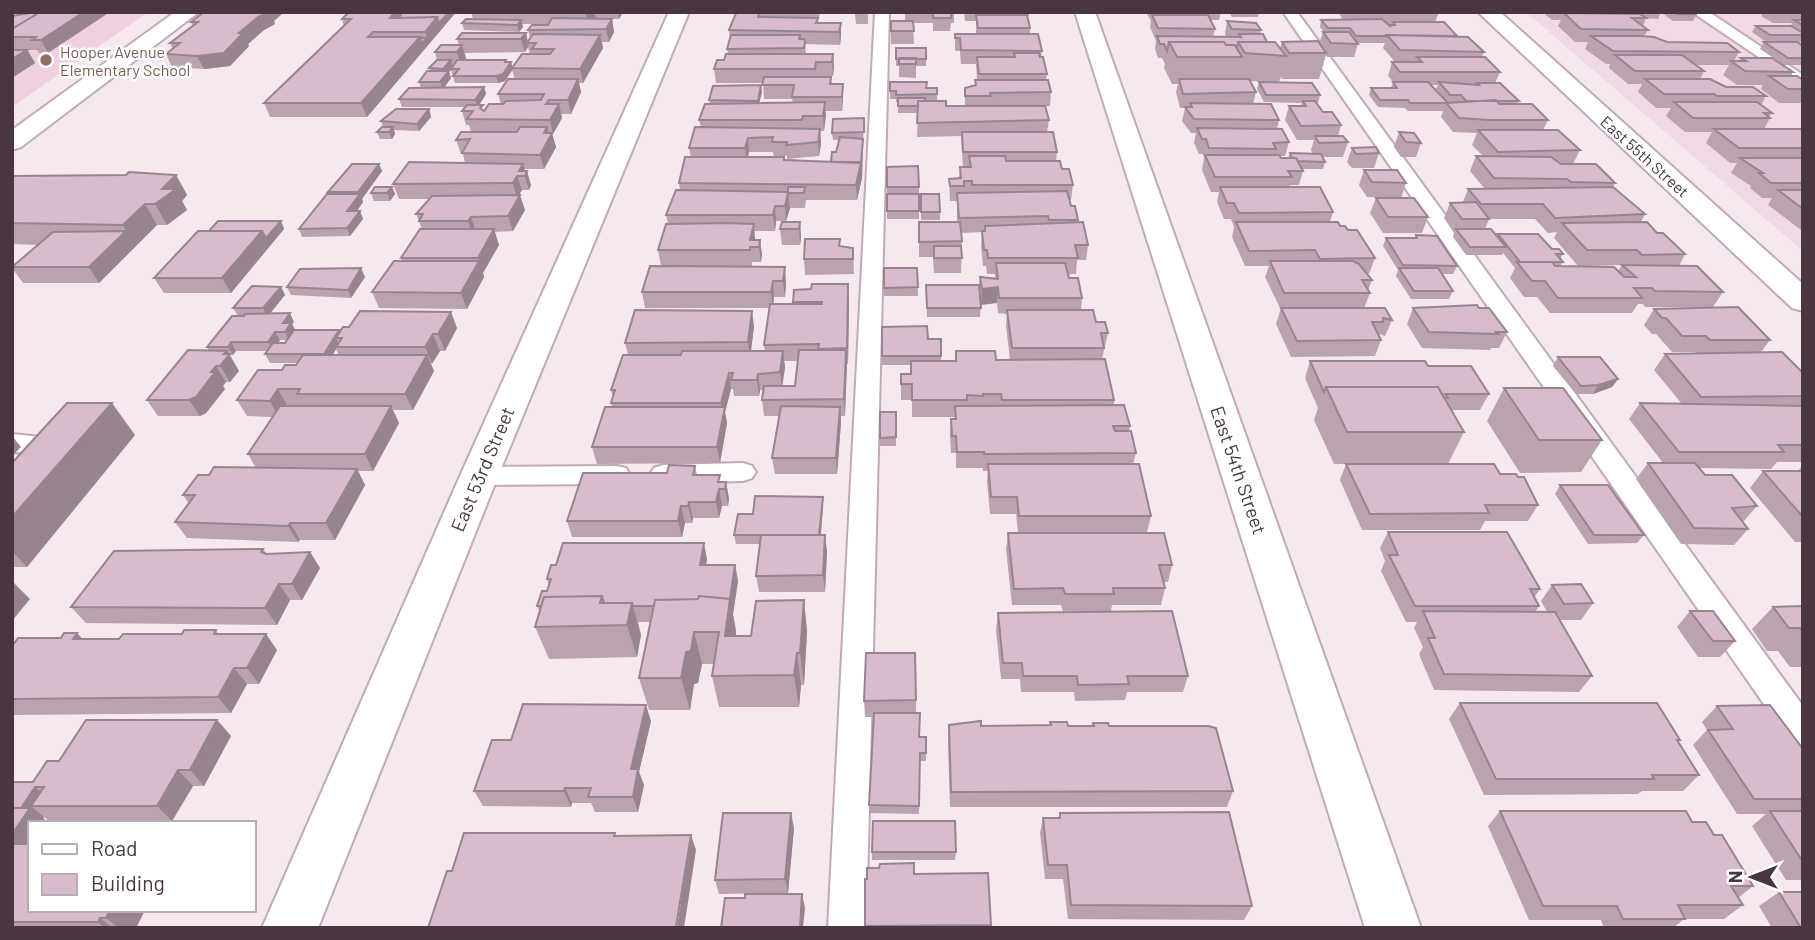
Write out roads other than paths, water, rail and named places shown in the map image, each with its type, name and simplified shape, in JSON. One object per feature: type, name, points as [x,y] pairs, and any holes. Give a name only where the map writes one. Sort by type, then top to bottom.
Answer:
[{"type":"street","points":[[12,142],[189,12]]},
{"type":"street","name":"East 53rd Street","points":[[290,928],[479,476],[679,12]]},
{"type":"street","name":"East 54th Street","points":[[1085,12],[1393,928]]},
{"type":"street","name":"East 55th Street","points":[[1488,12],[1803,301]]},
{"type":"lane","points":[[847,928],[882,12]]},
{"type":"lane","points":[[1290,12],[1803,733]]},
{"type":"lane","points":[[1699,12],[1803,82]]},
{"type":"lane","points":[[12,443],[54,445],[12,489]]},
{"type":"lane","points":[[479,476],[743,472]]},
{"type":"place","name":"Hooper Avenue Elementary School","points":[[46,60]]}]
